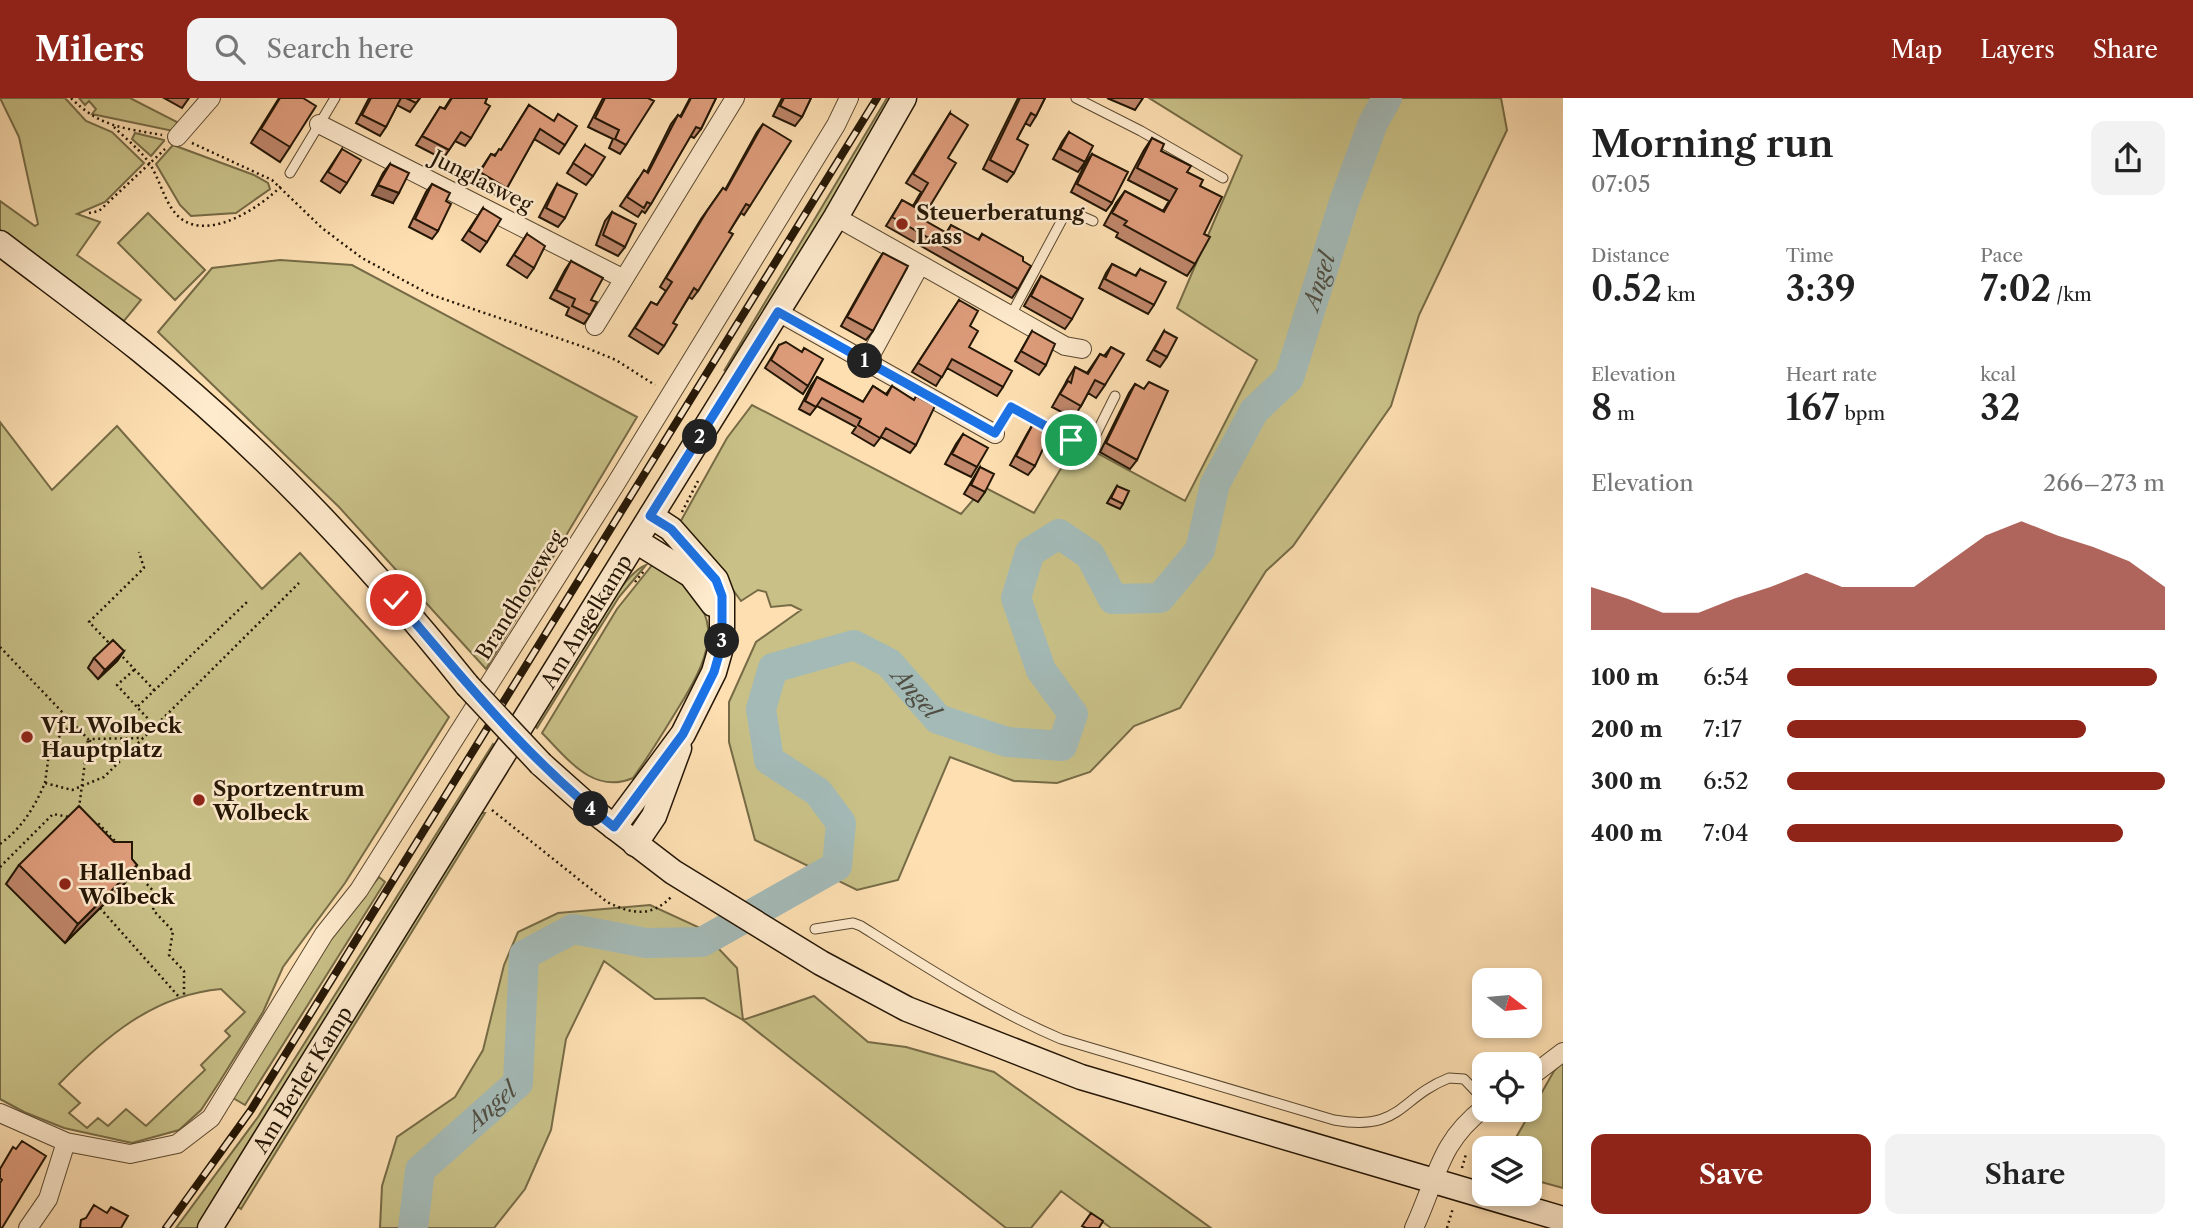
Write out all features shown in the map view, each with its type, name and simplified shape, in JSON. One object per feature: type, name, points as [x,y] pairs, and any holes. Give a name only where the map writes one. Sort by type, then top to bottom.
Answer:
[{"type":"main road","name":"Am Angelkamp","points":[[394,932],[778,312],[904,98]]},
{"type":"main road","points":[[0,243],[141,351],[225,423],[350,546],[467,685],[541,764],[635,844],[673,883],[907,1009],[984,1042],[1081,1077],[1563,1219]]},
{"type":"main road","points":[[635,844],[654,816],[683,734],[718,663],[723,635],[722,596],[706,565],[671,529],[650,516]]},
{"type":"main road","points":[[636,541],[691,575],[721,611]]},
{"type":"main road","points":[[614,827],[683,734]]},
{"type":"main road","name":"Am Berler Kamp","points":[[210,1228],[394,932]]},
{"type":"street","points":[[177,137],[211,98]]},
{"type":"street","points":[[595,326],[735,98]]},
{"type":"street","name":"Brandhoveweg","points":[[0,1113],[66,1142],[130,1154],[177,1144],[211,1118],[324,934],[359,890],[464,725],[836,125],[849,98]]},
{"type":"street","name":"Junglasweg","points":[[319,124],[624,279]]},
{"type":"street","points":[[836,217],[1065,346],[1082,349]]},
{"type":"street","points":[[867,362],[920,265]]},
{"type":"street","points":[[778,312],[995,433]]},
{"type":"street","points":[[1542,1068],[1563,1052]]},
{"type":"street","points":[[1414,1228],[1447,1146],[1462,1124],[1472,1117]]},
{"type":"street","points":[[28,1228],[48,1199],[66,1142]]},
{"type":"lane","points":[[290,173],[335,98]]},
{"type":"lane","points":[[1076,98],[1223,178]]},
{"type":"lane","points":[[1011,315],[1064,216],[1077,214],[1093,221]]},
{"type":"lane","points":[[995,433],[1011,407],[1071,440],[1088,443],[1094,438],[1115,396]]},
{"type":"lane","points":[[815,929],[844,924],[861,926],[967,991],[1027,1024],[1061,1039],[1334,1120],[1356,1124],[1390,1118],[1450,1077],[1464,1079],[1472,1087]]},
{"type":"path","points":[[71,98],[89,117],[114,127],[177,137],[281,186],[322,228],[373,264],[429,294],[616,360],[670,395]]},
{"type":"path","points":[[114,127],[150,163],[176,214],[187,222],[205,225],[248,213],[281,186],[290,173]]},
{"type":"path","points":[[89,213],[99,211],[177,137]]},
{"type":"path","points":[[139,552],[144,568],[89,622],[155,691]]},
{"type":"path","points":[[45,783],[72,790],[104,777],[299,583]]},
{"type":"path","points":[[137,707],[247,602]]},
{"type":"path","points":[[0,647],[116,765]]},
{"type":"path","points":[[135,669],[117,685],[155,726]]},
{"type":"path","points":[[0,844],[19,828],[35,807],[45,783],[50,746],[73,723]]},
{"type":"path","points":[[88,739],[143,738]]},
{"type":"path","points":[[0,867],[53,814],[77,818],[84,787],[88,739]]},
{"type":"path","points":[[476,799],[607,902],[623,911],[640,914],[649,912],[673,883]]},
{"type":"path","points":[[88,821],[98,823],[117,843]]},
{"type":"path","points":[[100,908],[182,998],[184,971],[169,956],[173,931],[153,910],[156,894],[131,868],[128,861]]},
{"type":"shaded area","points":[[0,98],[65,98],[86,121],[112,132],[144,163],[105,202],[77,214],[100,222],[77,255],[141,300],[124,321],[0,232],[0,201],[35,226],[38,224],[19,137]]},
{"type":"shaded area","points":[[79,98],[130,98],[179,123],[173,131],[92,114],[96,109],[89,101],[85,105]]},
{"type":"shaded area","points":[[887,98],[894,98],[762,315],[724,371]]},
{"type":"shaded area","points":[[1149,98],[1501,98],[1507,130],[1419,315],[1391,406],[1293,546],[1266,571],[1180,708],[1134,726],[1090,772],[1057,783],[1014,781],[950,757],[898,880],[857,890],[755,840],[729,742],[729,702],[756,642],[801,610],[791,605],[771,607],[766,592],[758,590],[741,601],[706,553],[678,526],[727,438],[752,405],[961,514],[984,487],[1034,513],[1077,442],[1185,501],[1257,360],[1177,308],[1242,156]]},
{"type":"shaded area","points":[[135,133],[164,141],[151,156],[132,139]]},
{"type":"shaded area","points":[[173,145],[254,175],[268,183],[270,189],[236,213],[191,216],[180,205],[156,164]]},
{"type":"shaded area","points":[[148,213],[205,270],[175,300],[118,243]]},
{"type":"shaded area","points":[[280,260],[352,265],[637,417],[486,669],[339,507],[158,332],[212,268]]},
{"type":"shaded area","name":"Sportzentrum Wolbeck","points":[[0,422],[52,490],[117,426],[262,589],[300,553],[449,717],[345,883],[283,967],[263,1012],[220,1081],[201,1110],[179,1130],[132,1143],[64,1128],[0,1099]],"holes":[[[221,989],[245,1012],[225,1031],[230,1036],[201,1065],[205,1070],[146,1126],[126,1109],[108,1126],[98,1118],[87,1128],[69,1113],[80,1103],[59,1084],[131,1021],[173,1000]]]},
{"type":"shaded area","points":[[653,564],[677,580],[694,596],[704,612],[708,629],[707,647],[691,687],[633,778],[606,782],[582,772],[542,733],[617,609]]},
{"type":"shaded area","points":[[646,565],[619,597],[537,728],[534,724],[603,611],[634,573]]},
{"type":"shaded area","points":[[493,744],[496,747],[200,1228],[176,1228],[258,1117]]},
{"type":"shaded area","points":[[478,813],[485,813],[241,1209],[237,1206]]},
{"type":"shaded area","points":[[379,877],[385,882],[245,1105],[233,1098],[328,943]]},
{"type":"shaded area","points":[[650,905],[698,927],[737,968],[743,1020],[704,998],[655,999],[604,961],[566,1039],[551,1130],[525,1189],[494,1228],[380,1228],[382,1186],[397,1137],[455,1097],[483,1050],[504,965],[518,932],[558,913]]},
{"type":"shaded area","points":[[814,996],[868,1042],[906,1047],[994,1072],[1211,1228],[1111,1228],[1061,1191],[1031,1228],[1006,1228],[743,1020]]},
{"type":"shaded area","points":[[1563,1061],[1563,1188],[1542,1182],[1542,1136],[1517,1136],[1525,1122],[1542,1122],[1542,1092]]},
{"type":"building","points":[[280,98],[303,98],[316,106],[290,147],[261,129]]},
{"type":"building","points":[[371,98],[401,98],[386,127],[362,115]]},
{"type":"building","points":[[406,98],[420,98],[416,103]]},
{"type":"building","points":[[452,98],[487,98],[485,103],[490,106],[471,138],[461,132],[449,150],[422,136],[440,107],[445,109]]},
{"type":"building","points":[[605,98],[648,98],[654,101],[626,145],[615,139],[619,130],[595,118]]},
{"type":"building","points":[[691,98],[716,98],[701,129],[696,127],[651,204],[647,202],[644,208],[627,197],[644,170],[648,173],[678,115],[681,117]]},
{"type":"building","points":[[784,98],[811,98],[802,117],[780,106]]},
{"type":"building","points":[[1020,98],[1045,98],[1036,116],[1031,113],[1017,139],[1028,145],[1014,173],[990,160]]},
{"type":"building","points":[[529,105],[554,121],[558,114],[577,126],[565,145],[540,129],[507,188],[480,172],[491,154],[495,156],[499,149],[501,150]]},
{"type":"building","points":[[950,113],[968,125],[948,158],[956,163],[922,219],[947,233],[951,225],[979,240],[982,234],[1023,257],[1023,261],[1031,266],[1018,289],[892,217],[902,200],[914,207],[928,183],[913,174]]},
{"type":"building","points":[[763,124],[791,141],[750,206],[746,204],[729,232],[733,234],[698,291],[694,288],[673,323],[677,325],[664,346],[635,328],[651,302],[657,305],[672,282],[666,278],[707,211],[723,188],[726,190]]},
{"type":"building","points":[[1069,132],[1093,146],[1085,162],[1060,149]]},
{"type":"building","points":[[1152,138],[1164,144],[1161,151],[1191,166],[1187,172],[1203,180],[1200,186],[1222,197],[1204,234],[1210,237],[1195,264],[1124,225],[1127,221],[1112,213],[1125,191],[1164,212],[1177,189],[1137,168]]},
{"type":"building","points":[[585,145],[605,157],[593,176],[573,163]]},
{"type":"building","points":[[342,149],[361,160],[347,183],[328,172]]},
{"type":"building","points":[[1092,154],[1128,172],[1112,203],[1077,184]]},
{"type":"building","points":[[390,164],[409,173],[399,193],[378,185]]},
{"type":"building","points":[[432,184],[450,193],[446,201],[451,204],[438,231],[415,219]]},
{"type":"building","points":[[557,184],[577,194],[565,218],[546,208]]},
{"type":"building","points":[[483,208],[501,219],[487,242],[469,231]]},
{"type":"building","points":[[612,212],[636,224],[625,247],[603,235]]},
{"type":"building","points":[[527,234],[545,246],[534,268],[514,255]]},
{"type":"building","points":[[883,253],[908,266],[873,331],[847,317]]},
{"type":"building","points":[[571,261],[603,278],[591,300],[597,302],[590,315],[572,306],[575,299],[556,290]]},
{"type":"building","points":[[1112,264],[1136,276],[1140,269],[1166,282],[1154,305],[1105,279]]},
{"type":"building","points":[[1041,276],[1083,299],[1072,319],[1031,296]]},
{"type":"building","points":[[959,300],[978,311],[970,326],[978,331],[969,347],[1012,371],[1003,387],[952,359],[942,377],[918,363]]},
{"type":"building","points":[[1032,331],[1055,344],[1046,365],[1021,351]]},
{"type":"building","points":[[1164,331],[1177,338],[1167,357],[1154,350]]},
{"type":"building","points":[[786,342],[802,352],[804,348],[823,359],[808,386],[771,360],[779,345]]},
{"type":"building","points":[[1111,347],[1124,354],[1105,385],[1095,380],[1081,406],[1060,394],[1068,381],[1071,383],[1075,367],[1088,374],[1100,354],[1106,357]]},
{"type":"building","points":[[817,377],[863,402],[873,386],[887,395],[892,386],[914,400],[916,396],[935,406],[916,445],[886,428],[880,438],[858,425],[861,419],[822,398],[816,407],[805,401]]},
{"type":"building","points":[[1149,382],[1168,391],[1137,460],[1106,443],[1135,384],[1144,389]]},
{"type":"building","points":[[1033,424],[1050,434],[1035,466],[1016,456]]},
{"type":"building","points":[[963,434],[988,448],[977,467],[952,454]]},
{"type":"building","points":[[980,467],[994,474],[985,492],[971,485]]},
{"type":"building","points":[[1117,486],[1129,491],[1123,504],[1111,498]]},
{"type":"building","points":[[113,640],[124,651],[105,670],[94,658]]},
{"type":"building","name":"Hallenbad Wolbeck","points":[[79,806],[114,842],[132,842],[132,859],[137,865],[78,924],[19,865]]},
{"type":"building","points":[[22,1141],[46,1156],[0,1228],[0,1169],[13,1147],[16,1149]]},
{"type":"building","points":[[94,1205],[107,1213],[111,1207],[128,1216],[121,1228],[80,1228],[81,1220],[86,1218]]},
{"type":"building","points":[[1091,1213],[1103,1221],[1099,1228],[1082,1226]]},
{"type":"waterway","name":"Angel","points":[[413,1228],[420,1170],[518,1083],[524,955],[573,929],[646,943],[702,942],[837,866],[841,823],[818,792],[769,760],[761,709],[773,668],[854,645],[889,663],[938,719],[1007,742],[1062,746],[1073,714],[1041,670],[1016,598],[1030,552],[1059,534],[1090,555],[1113,599],[1160,598],[1200,550],[1215,484],[1254,411],[1289,378],[1344,202],[1373,123],[1387,98]]},
{"type":"railway","points":[[166,1228],[251,1110],[877,98]]},
{"type":"place","name":"Steuerberatung Lass","points":[[902,224]]},
{"type":"place","name":"VfL Wolbeck Hauptplatz","points":[[27,737]]},
{"type":"place","name":"Sportzentrum Wolbeck","points":[[199,800]]},
{"type":"place","name":"Hallenbad Wolbeck","points":[[65,884]]},
{"type":"route","points":[[396,600],[510,733],[577,798],[614,827],[683,734],[714,672],[722,644],[722,596],[716,580],[706,565],[671,529],[650,516],[778,312],[995,433],[1011,407],[1071,440]]}]
